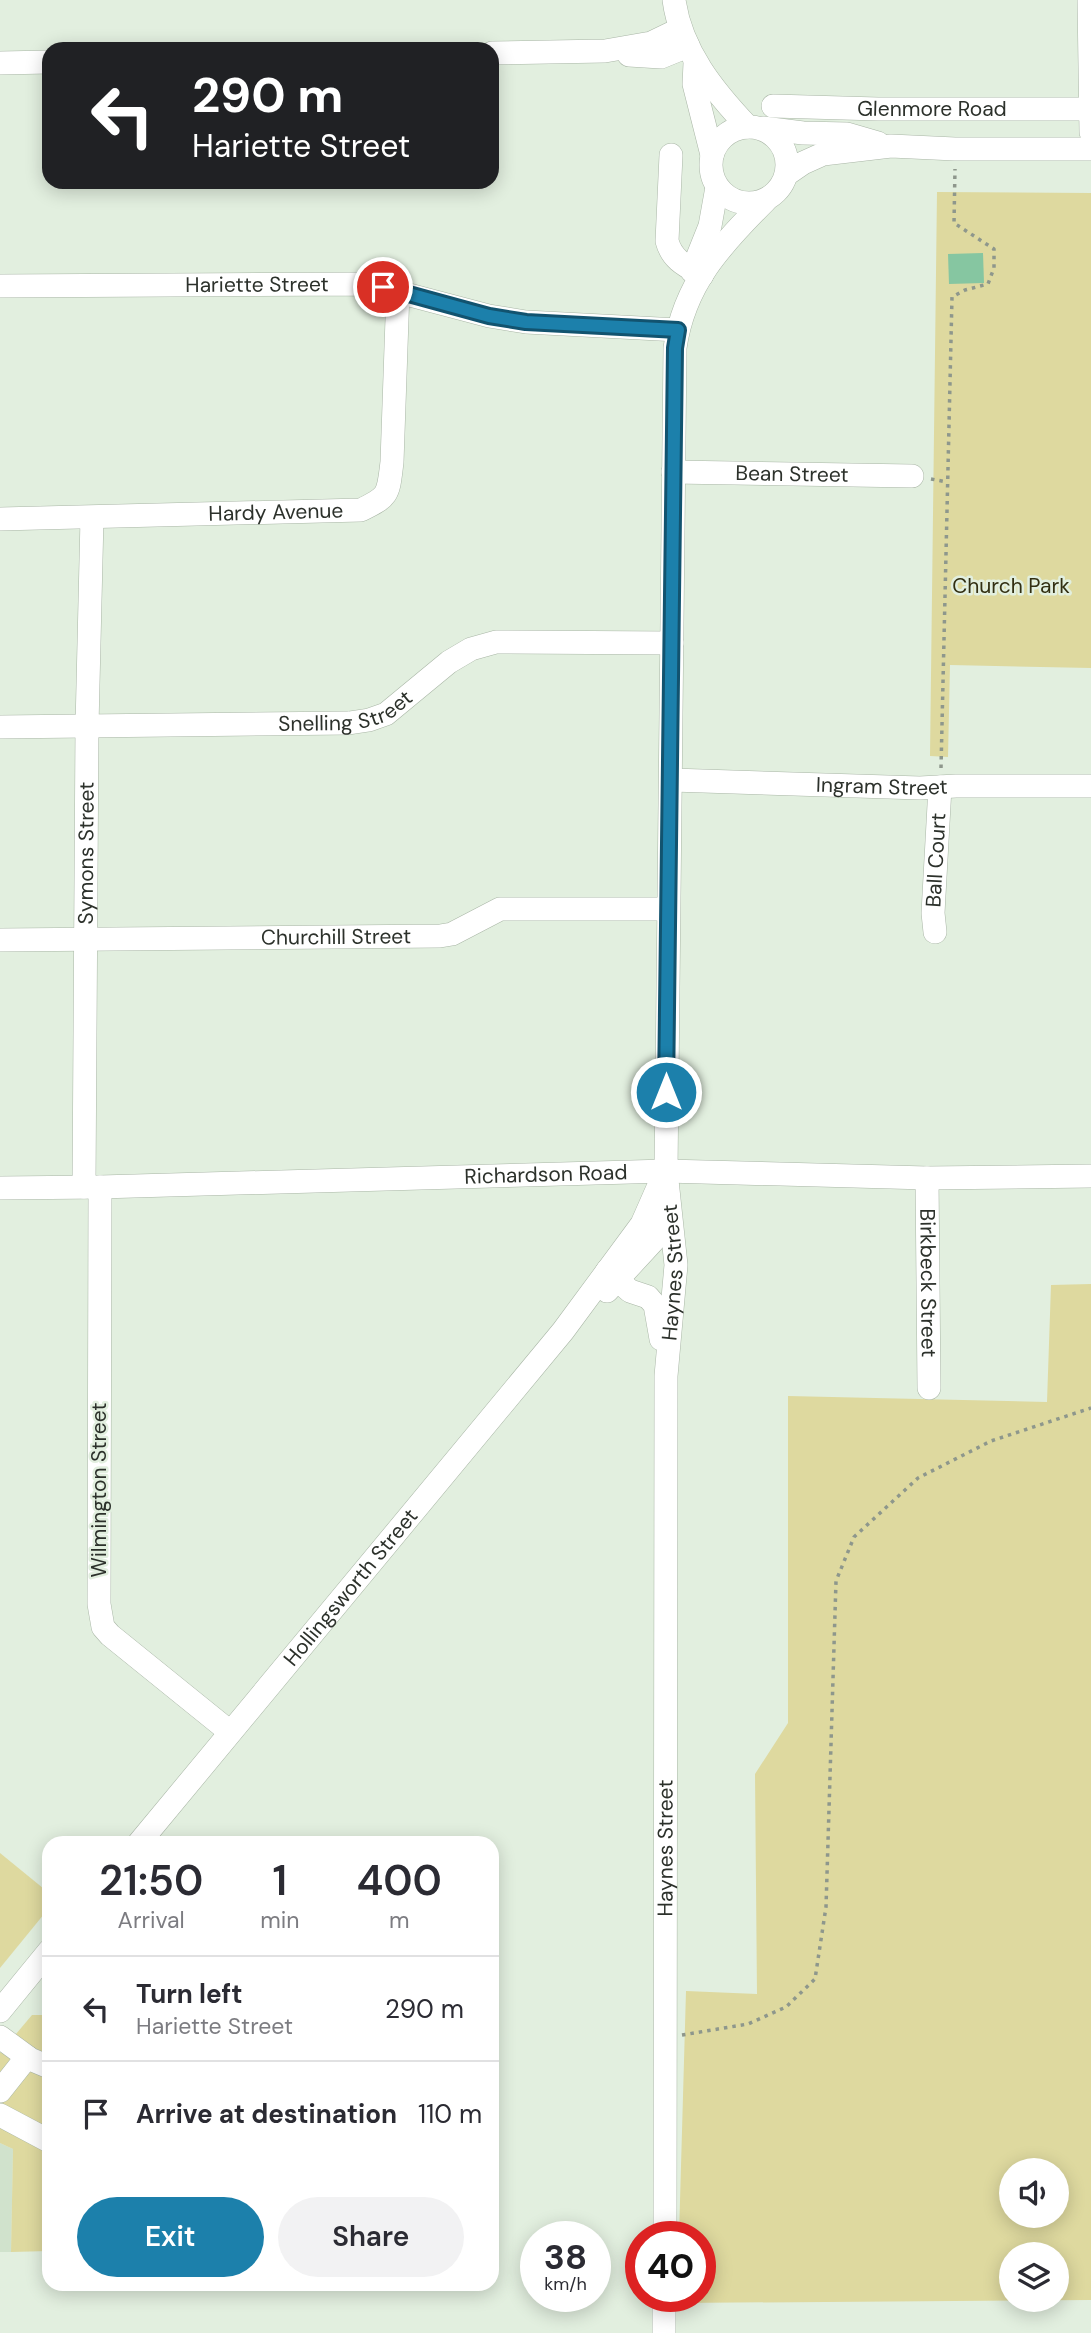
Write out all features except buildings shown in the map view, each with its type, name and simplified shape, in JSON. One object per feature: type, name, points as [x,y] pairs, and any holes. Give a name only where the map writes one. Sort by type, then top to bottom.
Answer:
[{"type":"street","points":[[674,0],[688,46],[694,84],[712,155]]},
{"type":"street","points":[[1089,0],[1091,117]]},
{"type":"street","points":[[499,53],[605,51],[651,43],[688,46],[754,127]]},
{"type":"street","points":[[0,63],[42,62]]},
{"type":"street","name":"Glenmore Road","points":[[773,106],[1091,117]]},
{"type":"street","points":[[847,134],[878,109]]},
{"type":"street","points":[[754,127],[770,133],[785,151],[788,162],[783,185],[697,272],[710,226],[717,187],[710,166],[712,155],[725,135],[736,129],[754,127]]},
{"type":"street","name":"Glenmore Road","points":[[754,127],[803,133],[847,134],[891,146]]},
{"type":"street","name":"Glenmore Road","points":[[787,174],[823,154],[891,146],[1091,149]]},
{"type":"street","points":[[671,155],[667,241],[670,252],[678,261],[697,272]]},
{"type":"street","points":[[717,187],[733,201],[744,204],[765,201]]},
{"type":"street","name":"Haynes Street","points":[[665,2221],[666,1376],[676,1265],[666,1171],[675,348],[678,330],[697,272]]},
{"type":"street","name":"Hariette Street","points":[[0,286],[368,284],[489,316],[526,322],[678,330]]},
{"type":"street","name":"Hardy Avenue","points":[[0,519],[92,519],[360,510],[382,500],[389,486],[392,462],[398,290]]},
{"type":"street","name":"Bean Street","points":[[673,472],[912,476]]},
{"type":"street","name":"Symons Street","points":[[92,519],[85,939],[92,1187]]},
{"type":"street","name":"Snelling Street","points":[[0,727],[325,724],[369,720],[386,713],[471,649],[496,642],[672,643]]},
{"type":"street","name":"Ingram Street","points":[[671,780],[940,787],[1091,786]]},
{"type":"street","name":"Ball Court","points":[[935,932],[933,913],[940,787]]},
{"type":"street","name":"Churchill Street","points":[[0,940],[440,936],[452,934],[500,909],[668,909]]},
{"type":"street","name":"Richardson Road","points":[[0,1188],[666,1171],[927,1178],[1091,1176]]},
{"type":"street","name":"Hollingsworth Street","points":[[612,1276],[642,1224],[666,1171]]},
{"type":"street","name":"Birkbeck Street","points":[[927,1178],[929,1388]]},
{"type":"street","name":"Wilmington Street","points":[[92,1187],[99,1604],[103,1627],[230,1732]]},
{"type":"street","name":"Hollingsworth Street","points":[[145,1836],[564,1331],[612,1276],[654,1240],[669,1212]]},
{"type":"street","name":"Haynes Street","points":[[612,1276],[630,1291],[648,1297],[655,1305],[666,1376]]},
{"type":"street","points":[[0,2011],[42,1960]]},
{"type":"street","points":[[0,2036],[27,2057],[42,2064]]},
{"type":"street","points":[[0,2091],[27,2057]]},
{"type":"street","points":[[0,2115],[42,2137]]},
{"type":"street","points":[[664,2312],[664,2333]]},
{"type":"path","points":[[940,787],[952,297],[965,290],[988,284],[995,268],[994,249],[954,223],[956,149]]},
{"type":"path","points":[[666,2037],[748,2024],[786,2007],[815,1979],[826,1907],[836,1581],[854,1536],[918,1478],[990,1441],[1091,1408]]},
{"type":"shaded area","points":[[0,2143],[13,2149],[11,2252],[0,2252]]},
{"type":"green space","name":"Church Park","points":[[937,192],[1091,193],[1091,668],[950,665],[948,757],[930,756]]},
{"type":"green space","points":[[1091,1284],[1091,2300],[1069,2300],[1069,2242],[999,2242],[999,2301],[716,2303],[716,2221],[679,2221],[686,1991],[757,1994],[755,1774],[788,1723],[788,1396],[1047,1402],[1051,1285]]},
{"type":"green space","points":[[0,1853],[42,1887],[42,1917],[0,1968]]},
{"type":"green space","points":[[32,2015],[42,2015],[42,2251],[11,2252],[13,2149],[0,2143],[0,2053]]},
{"type":"route","points":[[383,287],[489,316],[526,322],[678,330],[675,348],[673,472],[666,1092]]}]
